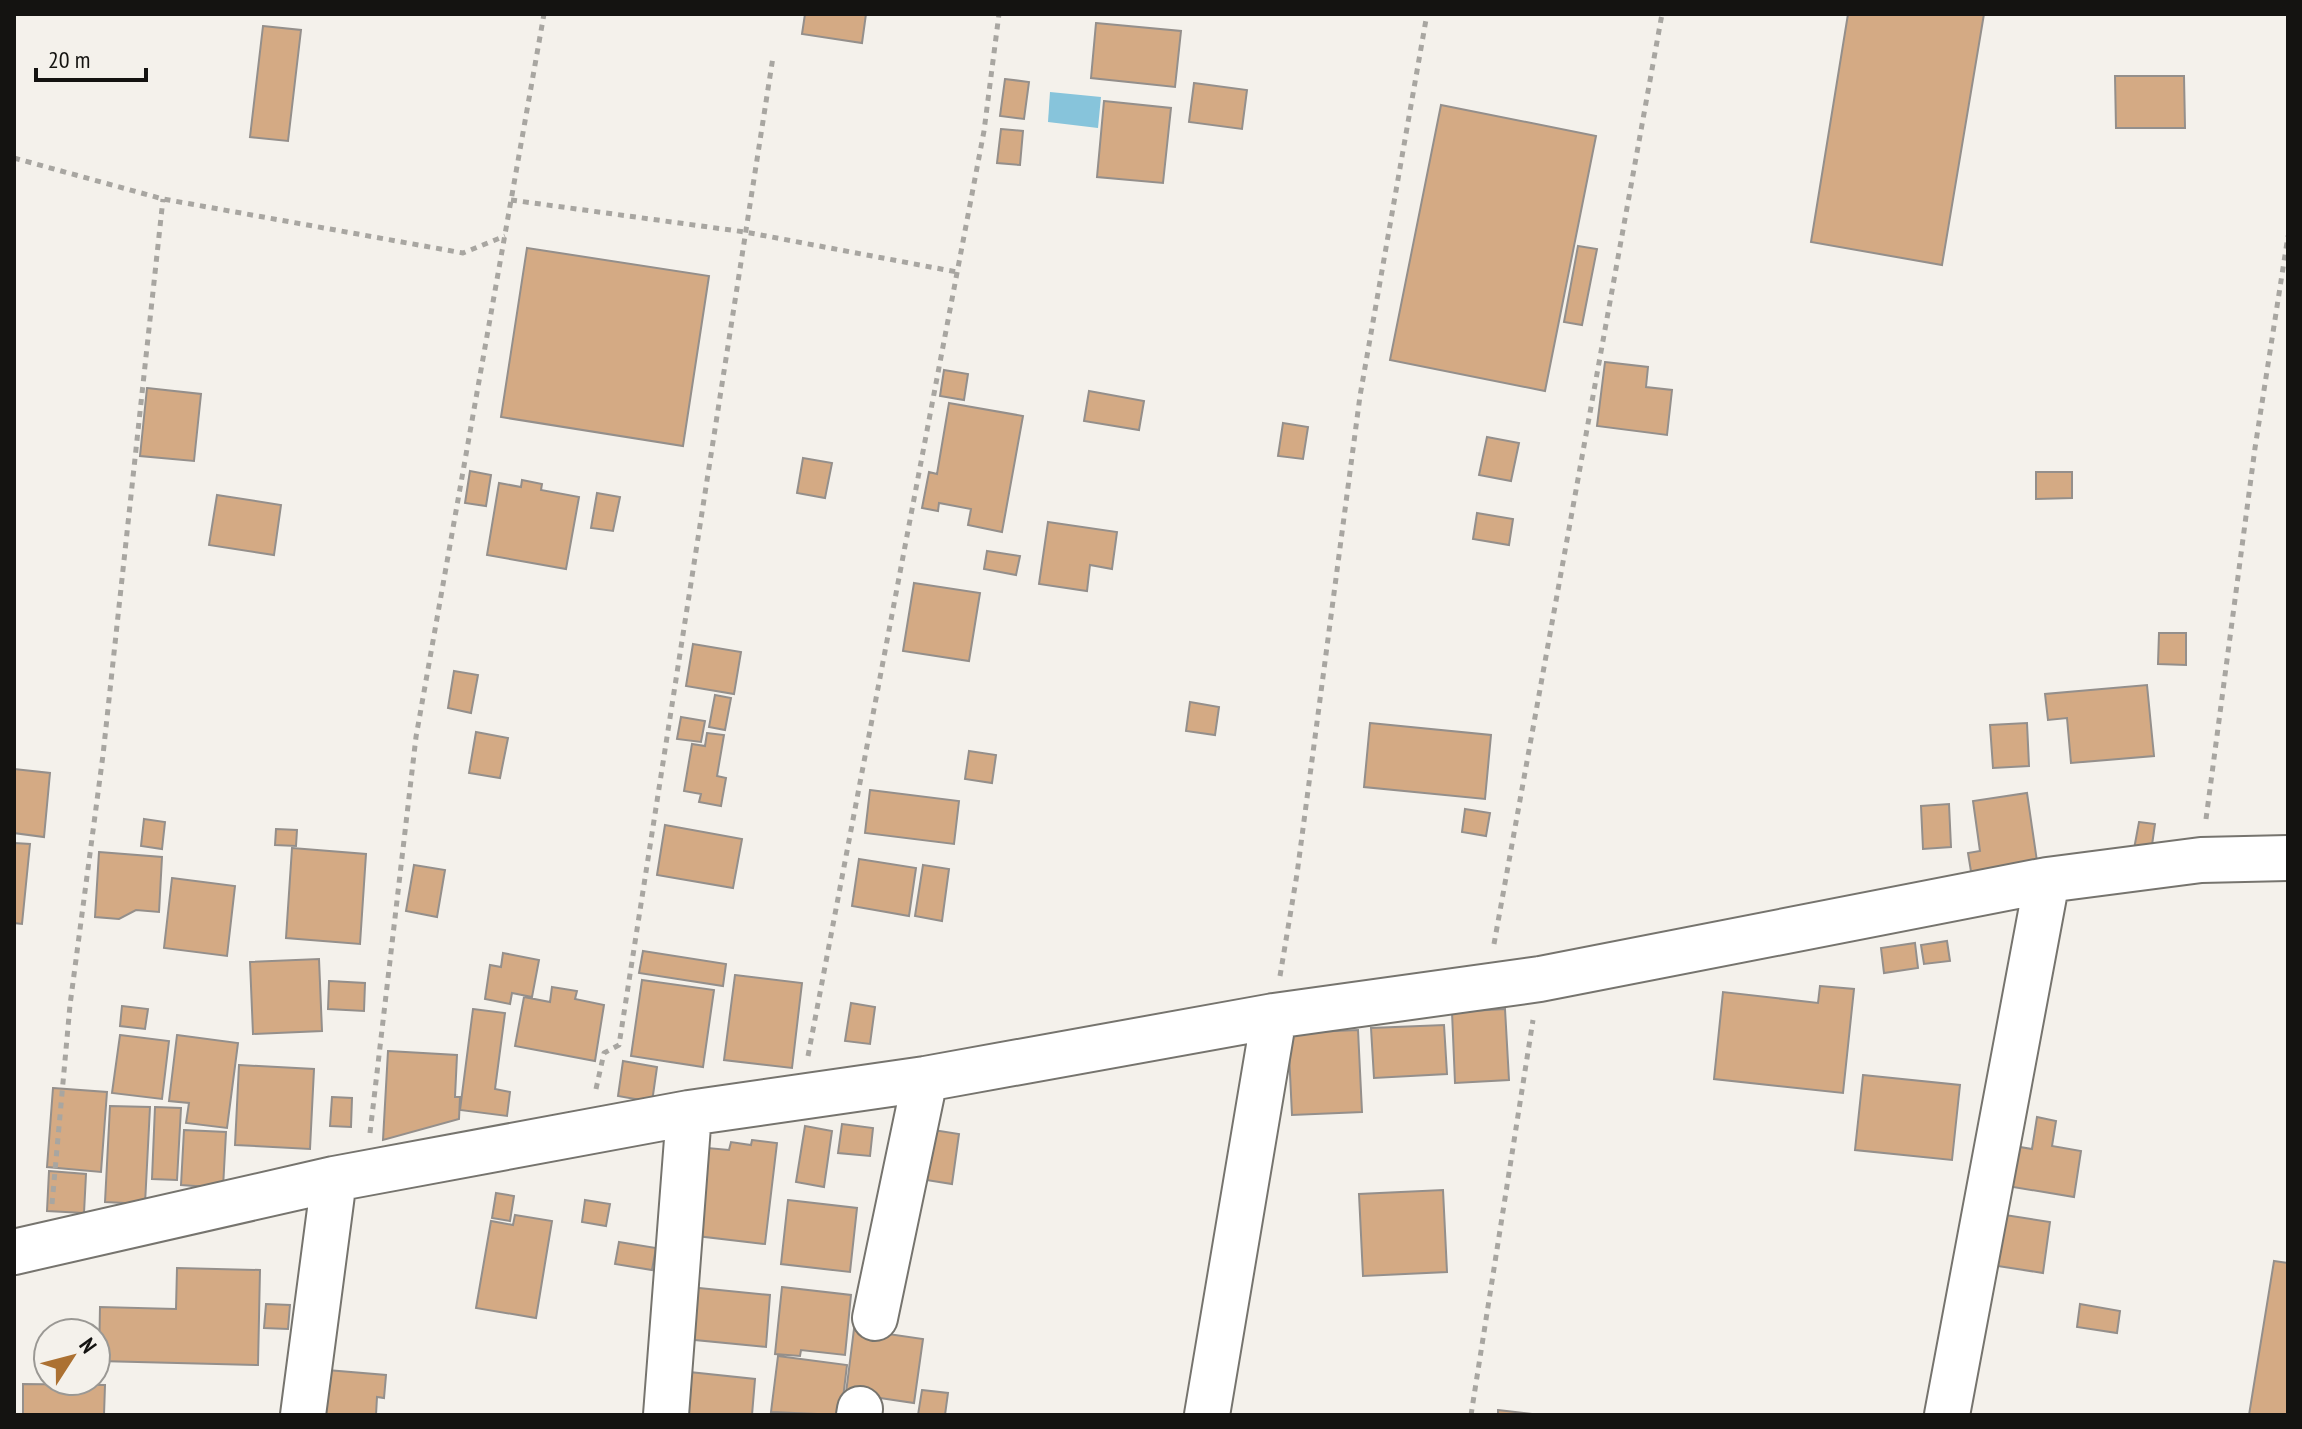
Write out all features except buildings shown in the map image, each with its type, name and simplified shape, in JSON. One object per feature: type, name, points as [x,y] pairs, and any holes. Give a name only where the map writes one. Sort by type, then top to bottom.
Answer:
[{"type":"street","points":[[31,1249],[349,1176],[689,1113],[925,1079],[1274,1016],[1540,979],[2047,880],[2201,860],[2288,858]]},
{"type":"street","points":[[1947,1415],[2047,880]]},
{"type":"street","points":[[1207,1415],[1274,1016]]},
{"type":"street","points":[[875,1318],[925,1079]]},
{"type":"street","points":[[666,1415],[689,1113]]},
{"type":"street","points":[[303,1415],[349,1176]]},
{"type":"path","points":[[349,1176],[416,737],[544,14]]},
{"type":"path","points":[[800,1097],[984,131],[999,14]]},
{"type":"path","points":[[1274,1016],[1297,874],[1360,396],[1427,14]]},
{"type":"path","points":[[1487,985],[1662,14]]},
{"type":"path","points":[[586,1132],[604,1053],[619,1045],[773,57]]},
{"type":"path","points":[[14,158],[163,199],[463,253],[505,236]]},
{"type":"path","points":[[31,1249],[70,1005],[103,755],[163,199]]},
{"type":"path","points":[[511,200],[745,232],[957,272]]},
{"type":"path","points":[[2201,860],[2255,448],[2288,236]]},
{"type":"path","points":[[1471,1415],[1540,979]]},
{"type":"water","points":[[1050,92],[1101,97],[1098,128],[1048,122]]}]
